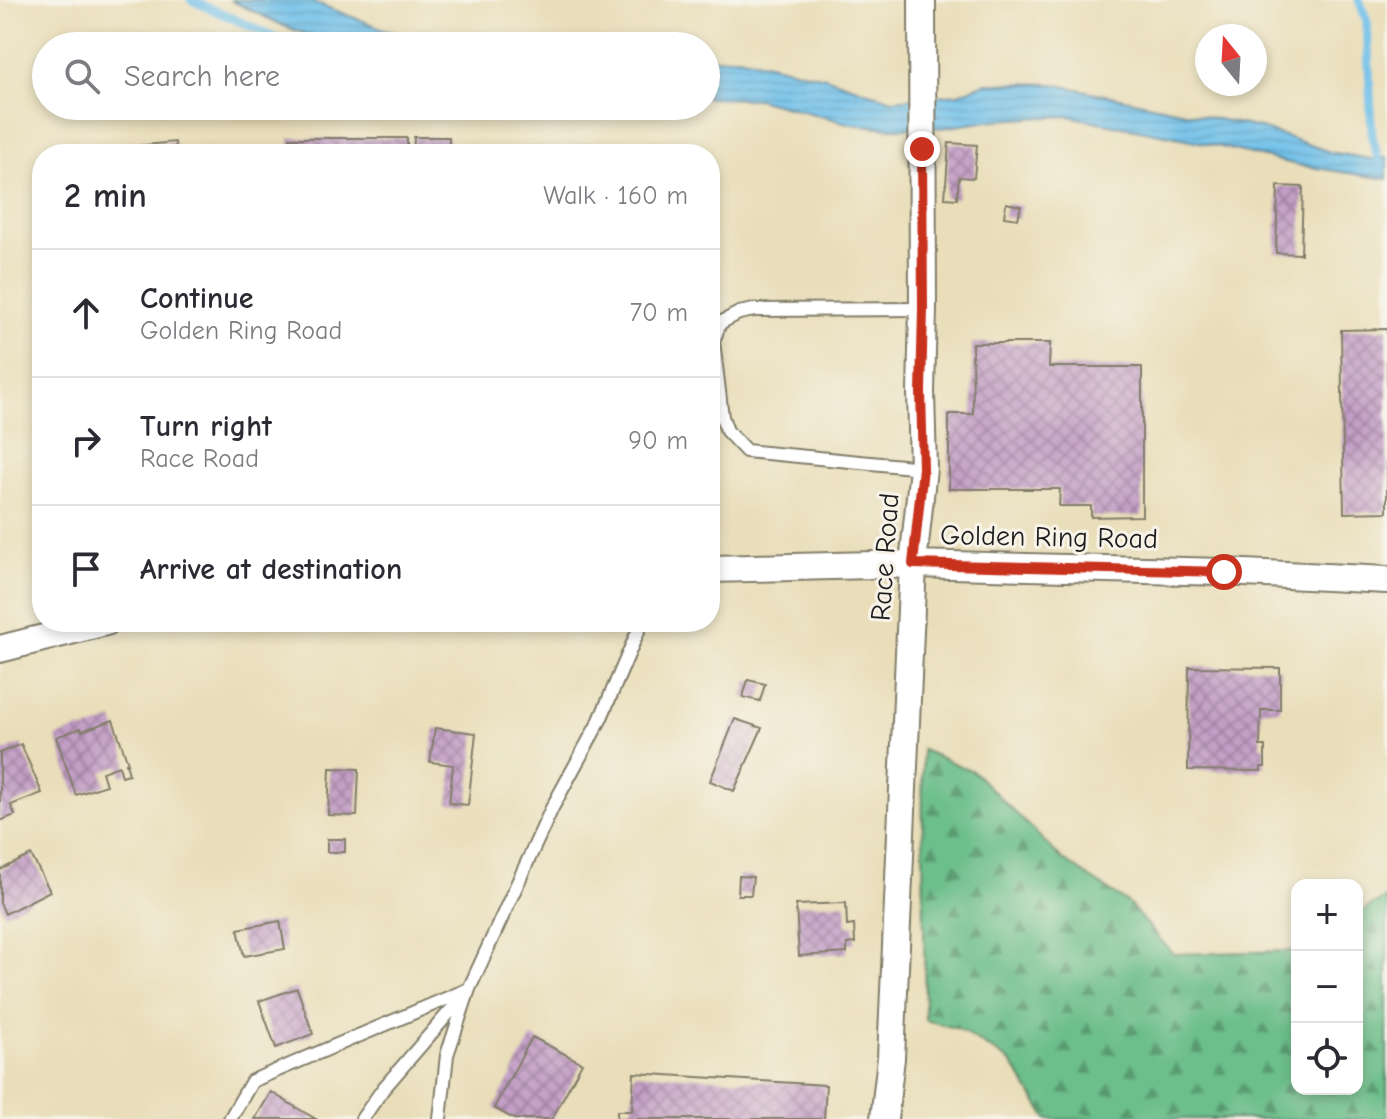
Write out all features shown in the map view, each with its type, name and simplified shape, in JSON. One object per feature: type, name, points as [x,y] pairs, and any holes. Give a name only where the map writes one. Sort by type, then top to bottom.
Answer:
[{"type":"street","name":"Race Road","points":[[884,1119],[891,1058],[913,564],[923,468],[922,0]]},
{"type":"street","name":"Golden Ring Road","points":[[720,569],[913,564],[1224,572],[1387,580]]},
{"type":"street","points":[[0,649],[67,632]]},
{"type":"lane","points":[[720,323],[739,313],[754,310],[923,309]]},
{"type":"lane","points":[[720,400],[727,431],[746,451],[923,468]]},
{"type":"lane","points":[[440,1119],[447,1055],[469,989],[552,808],[600,720],[638,632]]},
{"type":"lane","points":[[230,1119],[252,1081],[469,989]]},
{"type":"lane","points":[[362,1119],[383,1089],[469,989]]},
{"type":"green space","points":[[922,750],[973,771],[1062,859],[1128,903],[1173,954],[1291,950],[1291,1095],[1363,1095],[1363,911],[1387,897],[1387,1119],[1047,1119],[1012,1063],[959,1029],[925,1020]]},
{"type":"water","points":[[230,0],[308,0],[391,32],[300,32]]},
{"type":"water","points":[[738,57],[825,77],[892,100],[958,94],[986,83],[1054,84],[1264,129],[1330,152],[1376,160],[1387,157],[1387,179],[1298,165],[1068,116],[995,120],[942,128],[852,124],[757,99],[720,98],[720,58]]},
{"type":"building","points":[[414,137],[449,137],[449,144],[414,144]]},
{"type":"building","points":[[290,138],[407,138],[407,144],[290,144]]},
{"type":"building","points":[[949,143],[977,145],[974,178],[959,177],[957,199],[945,198]]},
{"type":"building","points":[[1278,186],[1303,187],[1301,254],[1276,253]]},
{"type":"building","points":[[1006,203],[1021,206],[1018,219],[1004,217]]},
{"type":"building","points":[[1387,329],[1387,512],[1344,513],[1341,330]]},
{"type":"building","points":[[972,343],[1050,343],[1049,367],[1142,367],[1142,516],[1091,517],[1091,506],[1059,506],[1060,489],[949,489],[949,414],[973,414]]},
{"type":"building","points":[[1189,667],[1280,668],[1280,710],[1261,710],[1260,746],[1265,746],[1265,767],[1261,767],[1261,771],[1188,770]]},
{"type":"building","points":[[748,680],[765,684],[760,701],[743,697]]},
{"type":"building","points":[[735,719],[762,728],[734,791],[710,781]]},
{"type":"building","points":[[113,720],[129,774],[122,776],[119,766],[102,772],[106,785],[76,795],[56,737]]},
{"type":"building","points":[[435,728],[476,733],[468,805],[449,803],[453,765],[430,762]]},
{"type":"building","points":[[21,744],[42,793],[11,805],[15,815],[0,821],[0,753]]},
{"type":"building","points":[[330,768],[359,769],[357,816],[328,815]]},
{"type":"building","points":[[327,839],[345,839],[345,852],[327,852]]},
{"type":"building","points":[[31,855],[50,891],[5,914],[0,903],[0,870]]},
{"type":"building","points":[[739,876],[753,877],[751,895],[738,895]]},
{"type":"building","points":[[846,903],[847,926],[854,925],[855,943],[847,944],[847,953],[799,956],[796,905]]},
{"type":"building","points":[[280,921],[285,949],[244,956],[238,929]]},
{"type":"building","points":[[297,988],[313,1034],[276,1048],[259,1001]]},
{"type":"building","points":[[532,1037],[582,1063],[552,1119],[514,1119],[494,1108]]},
{"type":"building","points":[[634,1073],[826,1085],[824,1119],[617,1119],[617,1111],[632,1111]]},
{"type":"building","points":[[271,1092],[302,1111],[316,1119],[255,1119]]},
{"type":"waterway","points":[[191,0],[263,32]]},
{"type":"waterway","points":[[1359,0],[1367,22],[1372,136],[1381,170]]},
{"type":"route","points":[[922,149],[923,468],[913,564],[1224,572]]}]
